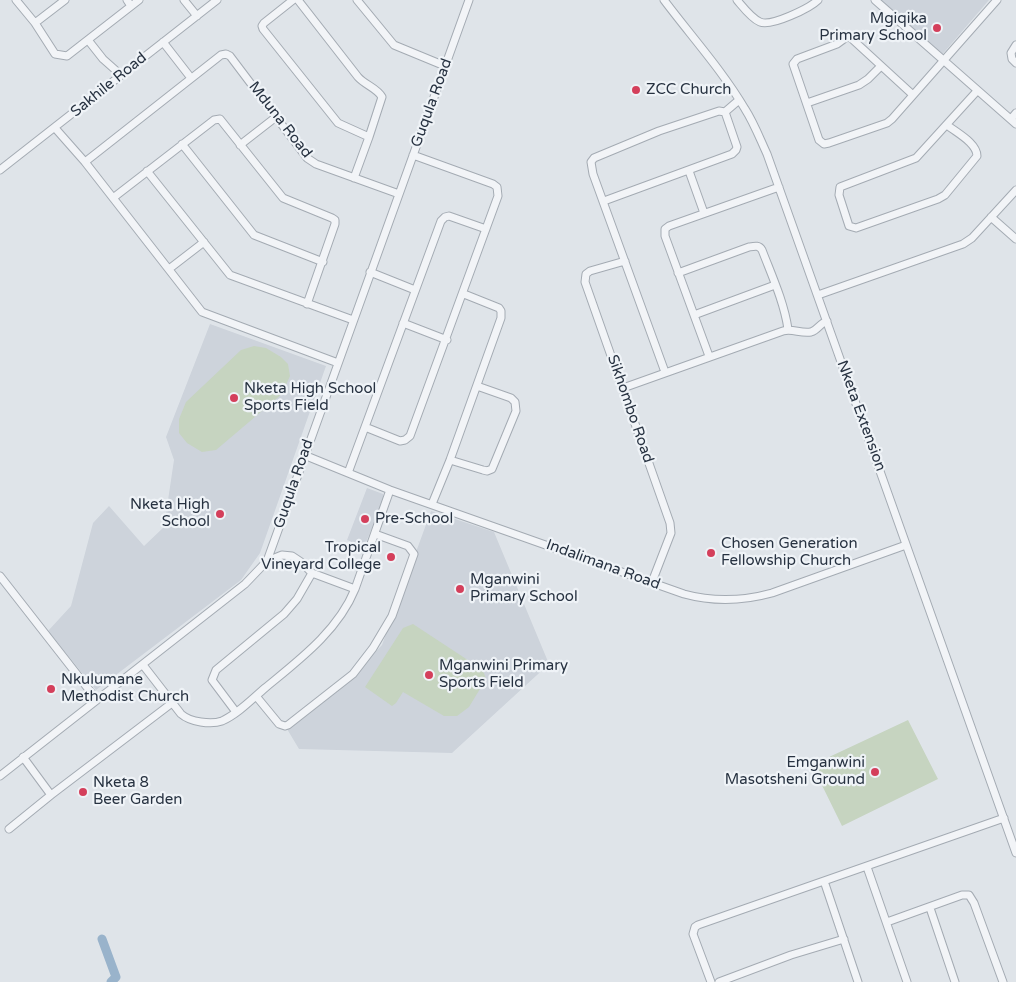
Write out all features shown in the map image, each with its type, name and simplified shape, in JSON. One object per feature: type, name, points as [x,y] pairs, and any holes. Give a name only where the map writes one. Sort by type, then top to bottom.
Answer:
[{"type":"street","points":[[16,0],[35,23],[55,54],[67,56],[129,3],[139,0]]},
{"type":"street","points":[[35,23],[64,0]]},
{"type":"street","points":[[184,0],[197,16]]},
{"type":"street","name":"Sakhile Road","points":[[0,170],[217,0]]},
{"type":"street","points":[[293,0],[264,23],[263,28],[338,123],[369,137]]},
{"type":"street","points":[[298,0],[358,78],[381,94],[382,99],[354,178]]},
{"type":"street","points":[[358,0],[394,45],[445,66]]},
{"type":"street","name":"Guqula Road","points":[[0,776],[245,584],[267,561],[469,0]]},
{"type":"street","name":"Nketa Extension","points":[[664,0],[713,62],[739,100],[761,139],[818,295],[824,322],[1016,853]]},
{"type":"street","points":[[737,0],[757,20],[763,23],[772,22],[812,6],[818,0]]},
{"type":"street","points":[[806,0],[812,6]]},
{"type":"street","points":[[875,0],[977,90],[1014,119]]},
{"type":"street","points":[[913,95],[848,36],[837,44],[797,59],[794,62],[793,67],[819,140],[826,144],[890,121],[944,60],[997,0]]},
{"type":"street","points":[[88,40],[103,59],[122,75]]},
{"type":"street","points":[[85,162],[191,78],[163,42]]},
{"type":"street","points":[[1016,45],[1011,53],[1012,59],[1016,62]]},
{"type":"street","name":"Mduna Road","points":[[191,78],[221,55],[226,54],[230,56],[307,158],[316,164],[399,194]]},
{"type":"street","points":[[806,103],[860,85],[881,66]]},
{"type":"street","points":[[947,125],[973,146],[977,156],[945,195],[856,228],[849,226],[839,195],[840,187],[916,158],[977,90]]},
{"type":"street","points":[[725,112],[739,100]]},
{"type":"street","points":[[664,372],[590,162],[594,158],[662,130],[719,111],[725,112]]},
{"type":"street","points":[[604,201],[729,156],[736,150],[736,143],[725,112]]},
{"type":"street","points":[[240,145],[276,117]]},
{"type":"street","points":[[113,198],[214,120],[221,121],[283,198],[335,220],[323,262],[307,304]]},
{"type":"street","points":[[55,128],[85,162],[198,308],[207,315],[338,363]]},
{"type":"street","points":[[182,144],[254,235],[323,262]]},
{"type":"street","points":[[365,427],[400,441],[410,436],[464,294],[498,196],[495,185],[413,155]]},
{"type":"street","points":[[690,170],[704,213]]},
{"type":"street","points":[[146,172],[230,275],[353,320]]},
{"type":"street","points":[[709,356],[665,236],[665,229],[704,213],[780,187]]},
{"type":"street","points":[[818,295],[958,247],[972,238],[1016,190]]},
{"type":"street","points":[[348,473],[443,219],[451,216],[486,229]]},
{"type":"street","points":[[992,217],[1016,239]]},
{"type":"street","points":[[169,269],[204,242]]},
{"type":"street","points":[[678,273],[756,246],[762,250],[776,285],[787,319],[788,329]]},
{"type":"street","name":"Sikhombo Road","points":[[624,261],[590,271],[586,274],[585,279],[586,287],[671,528],[652,582]]},
{"type":"street","points":[[370,272],[416,290]]},
{"type":"street","points":[[694,315],[776,285]]},
{"type":"street","points":[[432,504],[450,460],[501,318],[501,311],[494,305],[464,294]]},
{"type":"street","points":[[623,388],[788,329],[808,332],[817,329],[824,322]]},
{"type":"street","points":[[403,323],[447,340]]},
{"type":"street","points":[[450,460],[487,471],[492,469],[516,411],[516,404],[511,398],[477,386]]},
{"type":"street","name":"Indalimana Road","points":[[304,455],[390,490],[684,594],[712,600],[751,597],[788,589],[906,545]]},
{"type":"street","points":[[143,665],[184,717],[194,720],[218,722],[236,712],[320,641],[348,605],[390,490]]},
{"type":"street","points":[[256,696],[279,724],[288,725],[353,674],[373,648],[389,623],[414,554],[408,546],[375,534]]},
{"type":"street","points":[[267,561],[282,555],[292,556],[312,573],[355,589]]},
{"type":"street","points":[[236,712],[214,683],[212,678],[214,672],[284,614],[297,599],[312,573]]},
{"type":"street","points":[[0,576],[97,700]]},
{"type":"street","points":[[10,829],[51,795],[172,703]]},
{"type":"street","points":[[23,757],[51,795]]},
{"type":"street","points":[[711,982],[694,938],[695,927],[1004,818]]},
{"type":"street","points":[[867,867],[907,982]]},
{"type":"street","points":[[824,881],[857,982]]},
{"type":"street","points":[[887,922],[962,895],[969,896],[972,898],[1003,982]]},
{"type":"street","points":[[930,908],[955,982]]},
{"type":"street","points":[[719,982],[791,955],[844,939]]},
{"type":"shaded area","name":"Mgiqika Primary School","points":[[878,0],[989,0],[940,57]]},
{"type":"shaded area","name":"Nketa High School","points":[[210,324],[326,366],[260,553],[241,580],[96,690],[48,631],[71,606],[93,523],[109,506],[144,546],[164,527],[174,460],[166,437]]},
{"type":"shaded area","name":"Pre-School","points":[[367,488],[383,494],[384,499],[364,547],[347,540]]},
{"type":"shaded area","name":"Mganwini Primary School","points":[[431,511],[494,532],[549,664],[452,753],[299,749],[287,729],[354,675],[382,645]]},
{"type":"green space","name":"Nketa High School Sports Field","points":[[254,346],[266,348],[281,357],[288,364],[290,376],[282,394],[216,450],[202,452],[187,443],[179,433],[179,419],[186,402],[241,350]]},
{"type":"green space","name":"Mganwini Primary Sports Field","points":[[413,624],[483,670],[486,679],[469,707],[457,716],[444,716],[403,692],[392,706],[365,687],[403,628]]},
{"type":"green space","name":"Emganwini Masotsheni Ground","points":[[908,720],[938,779],[842,826],[812,765]]},
{"type":"waterway","points":[[102,939],[116,977],[111,982]]},
{"type":"place","name":"Mgiqika Primary School","points":[[937,28]]},
{"type":"place","name":"ZCC Church","points":[[636,90]]},
{"type":"place","name":"Nketa High School Sports Field","points":[[234,398]]},
{"type":"place","name":"Nketa High School","points":[[220,514]]},
{"type":"place","name":"Pre-School","points":[[365,519]]},
{"type":"place","name":"Chosen Generation Fellowship Church","points":[[711,553]]},
{"type":"place","name":"Tropical Vineyard College","points":[[391,557]]},
{"type":"place","name":"Mganwini Primary School","points":[[460,589]]},
{"type":"place","name":"Mganwini Primary Sports Field","points":[[429,675]]},
{"type":"place","name":"Nkulumane Methodist Church","points":[[51,689]]},
{"type":"place","name":"Emganwini Masotsheni Ground","points":[[875,772]]},
{"type":"place","name":"Nketa 8 Beer Garden","points":[[83,792]]}]
